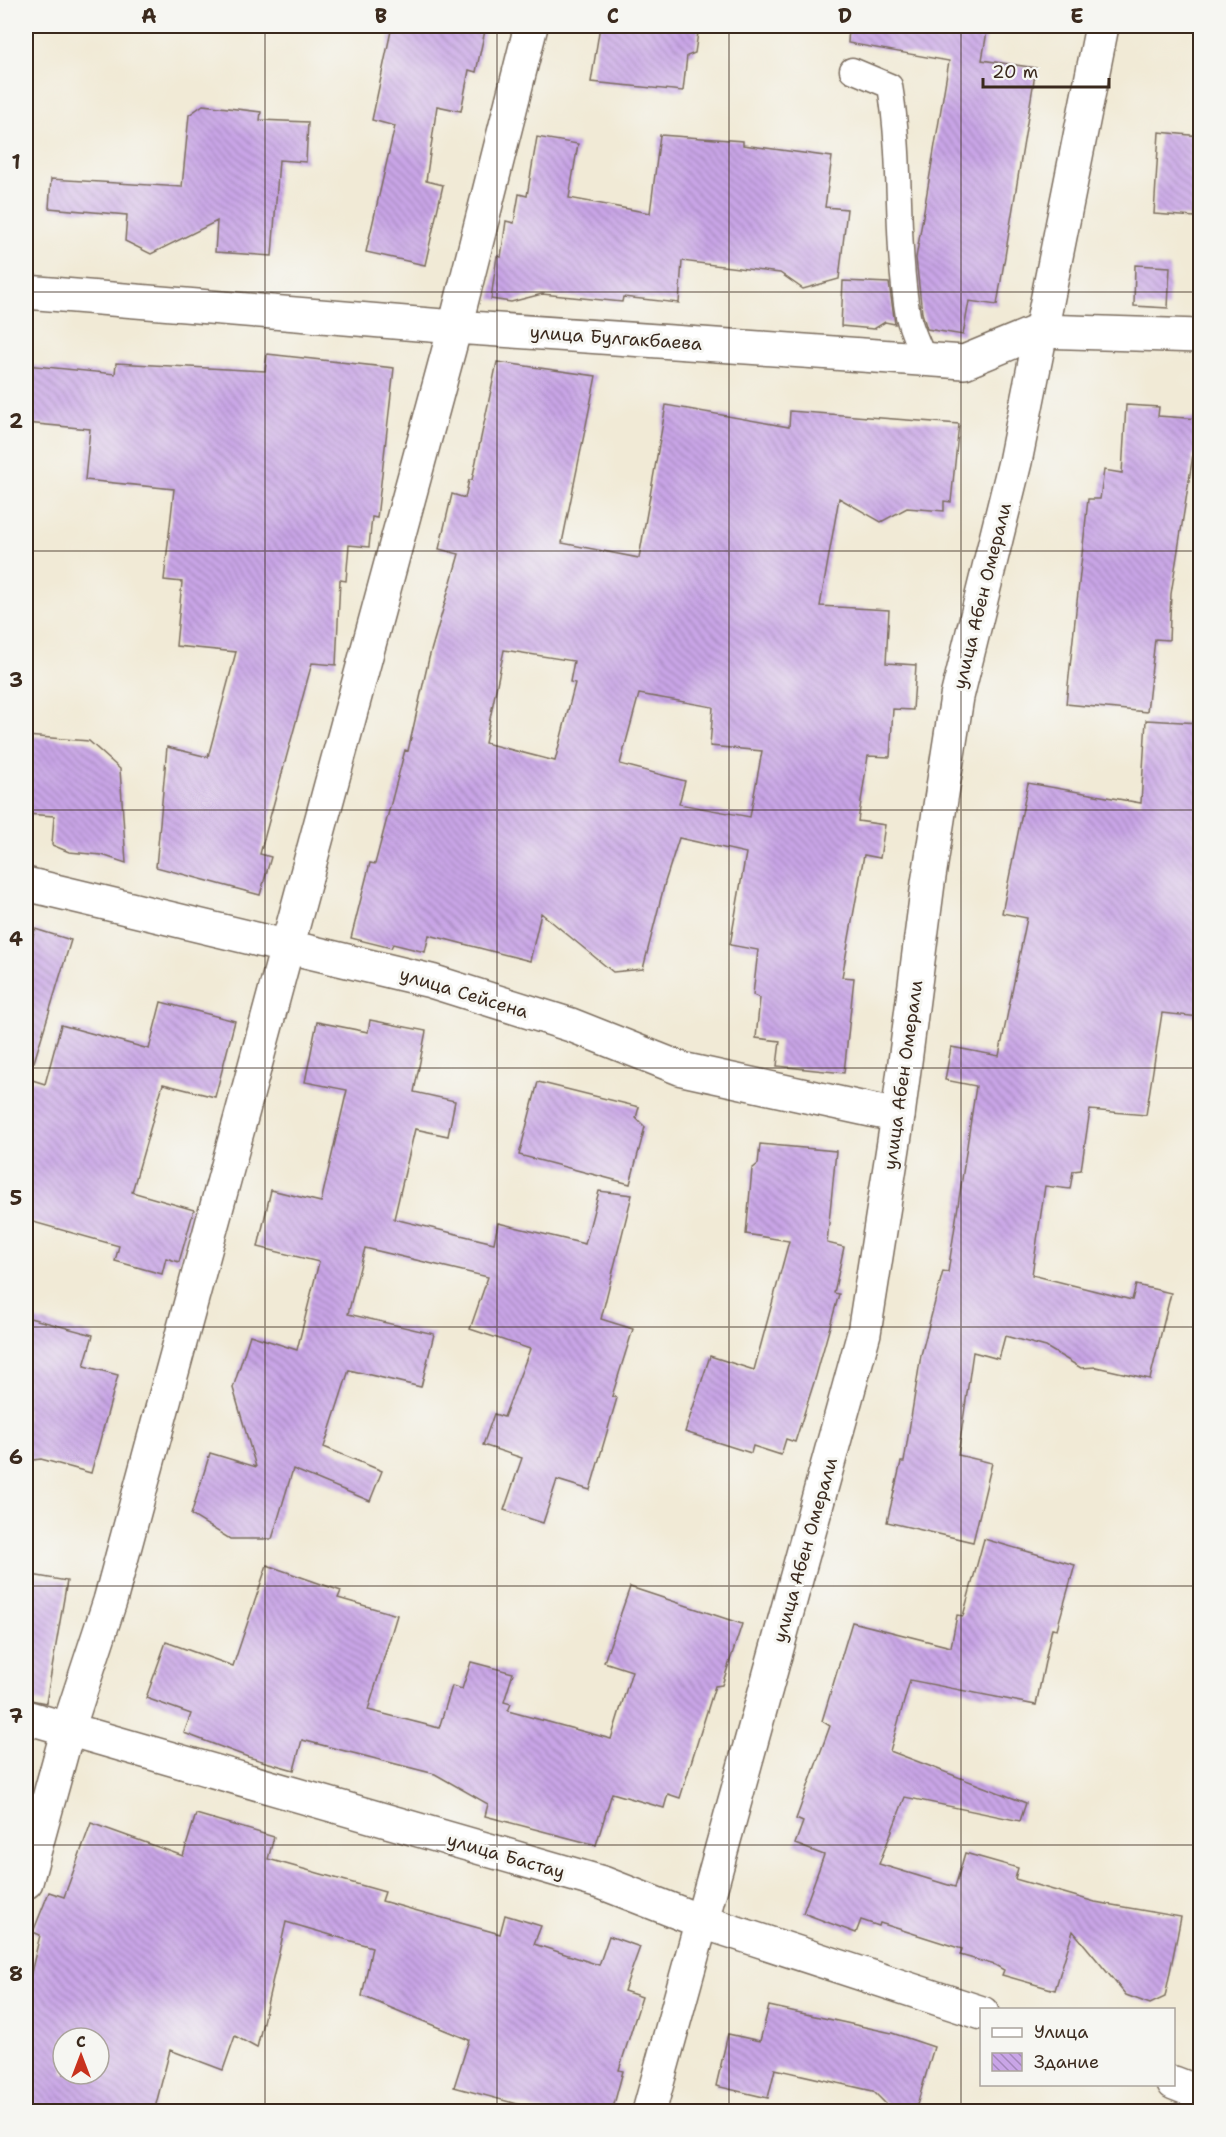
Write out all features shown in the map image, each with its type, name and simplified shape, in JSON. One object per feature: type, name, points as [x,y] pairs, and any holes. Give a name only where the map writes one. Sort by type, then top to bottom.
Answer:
[{"type":"street","points":[[26,1882],[68,1730],[110,1601],[454,327],[531,26]]},
{"type":"street","name":"улица Абен Омерали","points":[[649,2112],[864,1333],[898,1116],[928,883],[957,698],[1015,462],[1102,26]]},
{"type":"street","name":"улица Булгакбаева","points":[[26,292],[454,327],[964,362],[1040,332],[1200,336]]},
{"type":"street","name":"улица Сейсена","points":[[26,884],[431,981],[571,1025],[682,1069],[898,1116]]},
{"type":"street","name":"улица Бастау","points":[[26,1717],[603,1883],[700,1921],[980,2013]]},
{"type":"street","points":[[1175,2084],[1200,2093]]},
{"type":"lane","points":[[852,70],[890,87],[896,124],[898,222],[909,318],[924,359]]},
{"type":"building","points":[[392,26],[486,26],[476,72],[469,70],[461,111],[437,106],[426,181],[443,185],[425,265],[366,252],[395,126],[372,120]]},
{"type":"building","points":[[600,26],[699,26],[695,53],[687,56],[683,91],[591,82]]},
{"type":"building","points":[[849,26],[988,26],[982,60],[1036,68],[997,305],[969,301],[963,335],[927,329],[922,313],[916,258],[949,61],[848,43]]},
{"type":"building","points":[[203,105],[261,112],[260,120],[308,122],[306,162],[279,160],[272,256],[215,252],[217,221],[151,254],[125,241],[127,215],[49,208],[51,179],[182,187],[189,115]]},
{"type":"building","points":[[1159,132],[1200,136],[1195,217],[1154,214]]},
{"type":"building","points":[[660,135],[743,141],[743,145],[832,157],[825,207],[847,209],[839,279],[803,289],[780,273],[682,261],[679,303],[623,297],[622,302],[542,294],[511,302],[491,299],[497,256],[501,257],[506,221],[514,223],[519,194],[527,196],[537,137],[578,144],[569,198],[650,213]]},
{"type":"building","points":[[1135,265],[1170,267],[1168,308],[1134,306]]},
{"type":"building","points":[[843,281],[889,283],[895,324],[885,322],[874,329],[841,326]]},
{"type":"building","points":[[267,354],[394,368],[377,518],[372,517],[369,547],[349,545],[346,581],[340,580],[336,665],[312,663],[260,854],[271,857],[260,895],[156,867],[167,747],[208,757],[236,652],[176,646],[182,582],[164,580],[174,489],[85,480],[90,429],[26,423],[26,365],[115,374],[116,363],[265,371]]},
{"type":"building","points":[[497,362],[596,376],[562,543],[639,558],[666,405],[789,427],[790,411],[959,424],[951,502],[944,501],[944,511],[907,508],[881,522],[839,498],[820,606],[889,610],[886,663],[916,665],[913,710],[893,709],[890,757],[868,756],[858,821],[885,825],[880,858],[864,855],[842,977],[854,978],[844,1073],[777,1066],[780,1041],[756,1038],[760,998],[753,995],[758,950],[730,945],[746,853],[679,838],[665,882],[643,969],[613,972],[541,913],[530,961],[429,935],[425,952],[393,944],[391,948],[351,938],[370,863],[375,864],[405,750],[408,751],[429,658],[459,554],[439,549],[452,494],[465,498],[469,480],[472,480]],"holes":[[[504,650],[574,661],[570,682],[575,683],[555,761],[485,743]],[[639,694],[713,707],[710,746],[762,751],[750,817],[679,804],[685,781],[620,764]]]},
{"type":"building","points":[[1126,405],[1159,407],[1158,416],[1200,419],[1200,456],[1193,455],[1171,594],[1169,640],[1155,639],[1147,712],[1066,704],[1088,499],[1100,499],[1104,470],[1122,473]]},
{"type":"building","points":[[1146,720],[1200,723],[1200,1017],[1162,1013],[1146,1115],[1090,1110],[1081,1170],[1073,1171],[1070,1189],[1045,1186],[1032,1275],[1132,1300],[1136,1285],[1171,1293],[1150,1379],[1096,1367],[1081,1368],[1046,1347],[1005,1336],[999,1359],[973,1352],[958,1455],[992,1463],[973,1542],[887,1522],[901,1462],[904,1462],[921,1355],[943,1271],[948,1272],[976,1086],[945,1080],[951,1047],[999,1056],[1027,918],[1002,913],[1028,783],[1141,803]]},
{"type":"building","points":[[26,736],[89,741],[120,769],[126,863],[102,855],[69,852],[52,845],[54,816],[26,814]]},
{"type":"building","points":[[35,929],[71,940],[34,1062],[26,1061],[26,962]]},
{"type":"building","points":[[161,1002],[235,1021],[215,1097],[163,1084],[132,1192],[194,1210],[179,1262],[166,1258],[162,1274],[115,1261],[119,1246],[26,1220],[26,1078],[45,1084],[61,1025],[149,1049]]},
{"type":"building","points":[[370,1020],[426,1031],[414,1092],[455,1101],[448,1136],[415,1129],[394,1219],[494,1243],[498,1223],[585,1244],[599,1191],[632,1195],[601,1319],[633,1329],[612,1396],[617,1398],[590,1490],[557,1480],[543,1523],[504,1510],[522,1458],[483,1445],[494,1414],[504,1417],[530,1349],[470,1329],[488,1277],[365,1248],[348,1314],[434,1334],[421,1387],[349,1370],[324,1447],[382,1471],[370,1501],[293,1469],[272,1539],[230,1539],[191,1515],[210,1453],[256,1467],[233,1388],[250,1335],[297,1350],[319,1262],[258,1247],[271,1190],[321,1202],[347,1090],[305,1082],[317,1022],[368,1032]]},
{"type":"building","points":[[538,1082],[639,1107],[636,1118],[645,1127],[630,1184],[519,1155]]},
{"type":"building","points":[[760,1144],[836,1151],[827,1243],[844,1247],[834,1293],[839,1294],[816,1376],[795,1442],[786,1439],[781,1455],[753,1446],[751,1453],[685,1432],[710,1356],[754,1370],[789,1241],[746,1234],[752,1169],[758,1164]]},
{"type":"building","points":[[26,1317],[93,1335],[84,1366],[118,1375],[91,1473],[41,1459],[26,1461]]},
{"type":"building","points":[[984,1539],[1075,1565],[1057,1629],[1052,1628],[1036,1705],[910,1680],[890,1751],[1026,1803],[1020,1821],[905,1797],[879,1864],[955,1887],[965,1853],[1018,1868],[1015,1879],[1095,1902],[1181,1917],[1165,1997],[1150,2004],[1126,1995],[1073,1931],[1055,1990],[1002,1975],[1004,1970],[995,1965],[960,1955],[962,1949],[880,1923],[879,1926],[861,1920],[856,1933],[803,1913],[824,1855],[795,1844],[803,1822],[796,1819],[830,1726],[822,1721],[852,1622],[951,1647],[957,1615],[963,1616]]},
{"type":"building","points":[[267,1565],[341,1591],[338,1598],[397,1615],[368,1710],[439,1728],[452,1686],[462,1689],[471,1662],[513,1673],[504,1702],[511,1704],[508,1711],[611,1739],[632,1671],[604,1662],[630,1587],[742,1624],[722,1685],[715,1686],[680,1798],[668,1794],[664,1808],[612,1793],[596,1845],[485,1816],[488,1804],[435,1774],[302,1740],[294,1770],[248,1757],[184,1733],[191,1714],[146,1698],[166,1642],[233,1666]]},
{"type":"building","points":[[26,1574],[67,1581],[46,1703],[26,1699]]},
{"type":"building","points":[[196,1814],[274,1837],[268,1859],[385,1892],[382,1901],[500,1934],[505,1915],[541,1926],[534,1944],[599,1965],[609,1936],[640,1947],[624,1991],[642,1997],[619,2070],[623,2071],[612,2112],[547,2112],[454,2087],[469,2040],[362,1996],[372,1947],[286,1922],[257,2048],[235,2036],[223,2070],[170,2050],[154,2112],[26,2112],[26,1994],[40,1935],[33,1932],[49,1892],[64,1897],[91,1823],[183,1856]]},
{"type":"building","points":[[769,2006],[892,2033],[934,2047],[917,2105],[891,2109],[873,2091],[775,2069],[768,2098],[716,2086],[728,2034],[760,2041]]}]
